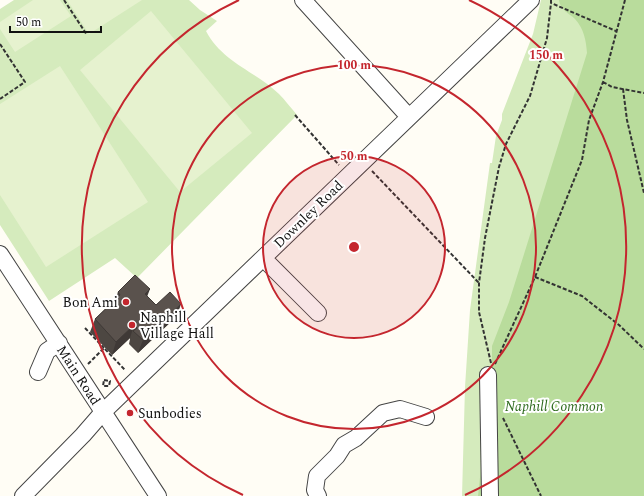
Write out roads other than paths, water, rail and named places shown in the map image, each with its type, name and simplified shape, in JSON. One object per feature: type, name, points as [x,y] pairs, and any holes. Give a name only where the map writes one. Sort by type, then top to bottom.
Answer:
[{"type":"street","points":[[303,0],[409,116]]},
{"type":"street","name":"Downley Road","points":[[23,496],[103,412],[136,382],[409,116],[532,0]]},
{"type":"street","name":"Main Road","points":[[0,254],[158,496]]},
{"type":"street","points":[[263,258],[318,313]]},
{"type":"street","points":[[38,372],[47,351],[59,344]]},
{"type":"street","points":[[488,375],[490,496]]},
{"type":"street","points":[[318,496],[315,490],[317,476],[337,456],[344,445],[356,438],[383,413],[400,409],[426,417]]},
{"type":"place","name":"Bon Ami","points":[[126,302]]},
{"type":"place","name":"Naphill Village Hall","points":[[132,325]]},
{"type":"place","name":"Sunbodies","points":[[130,413]]},
{"type":"park label","name":"Naphill Common","points":[[554,406]]}]
